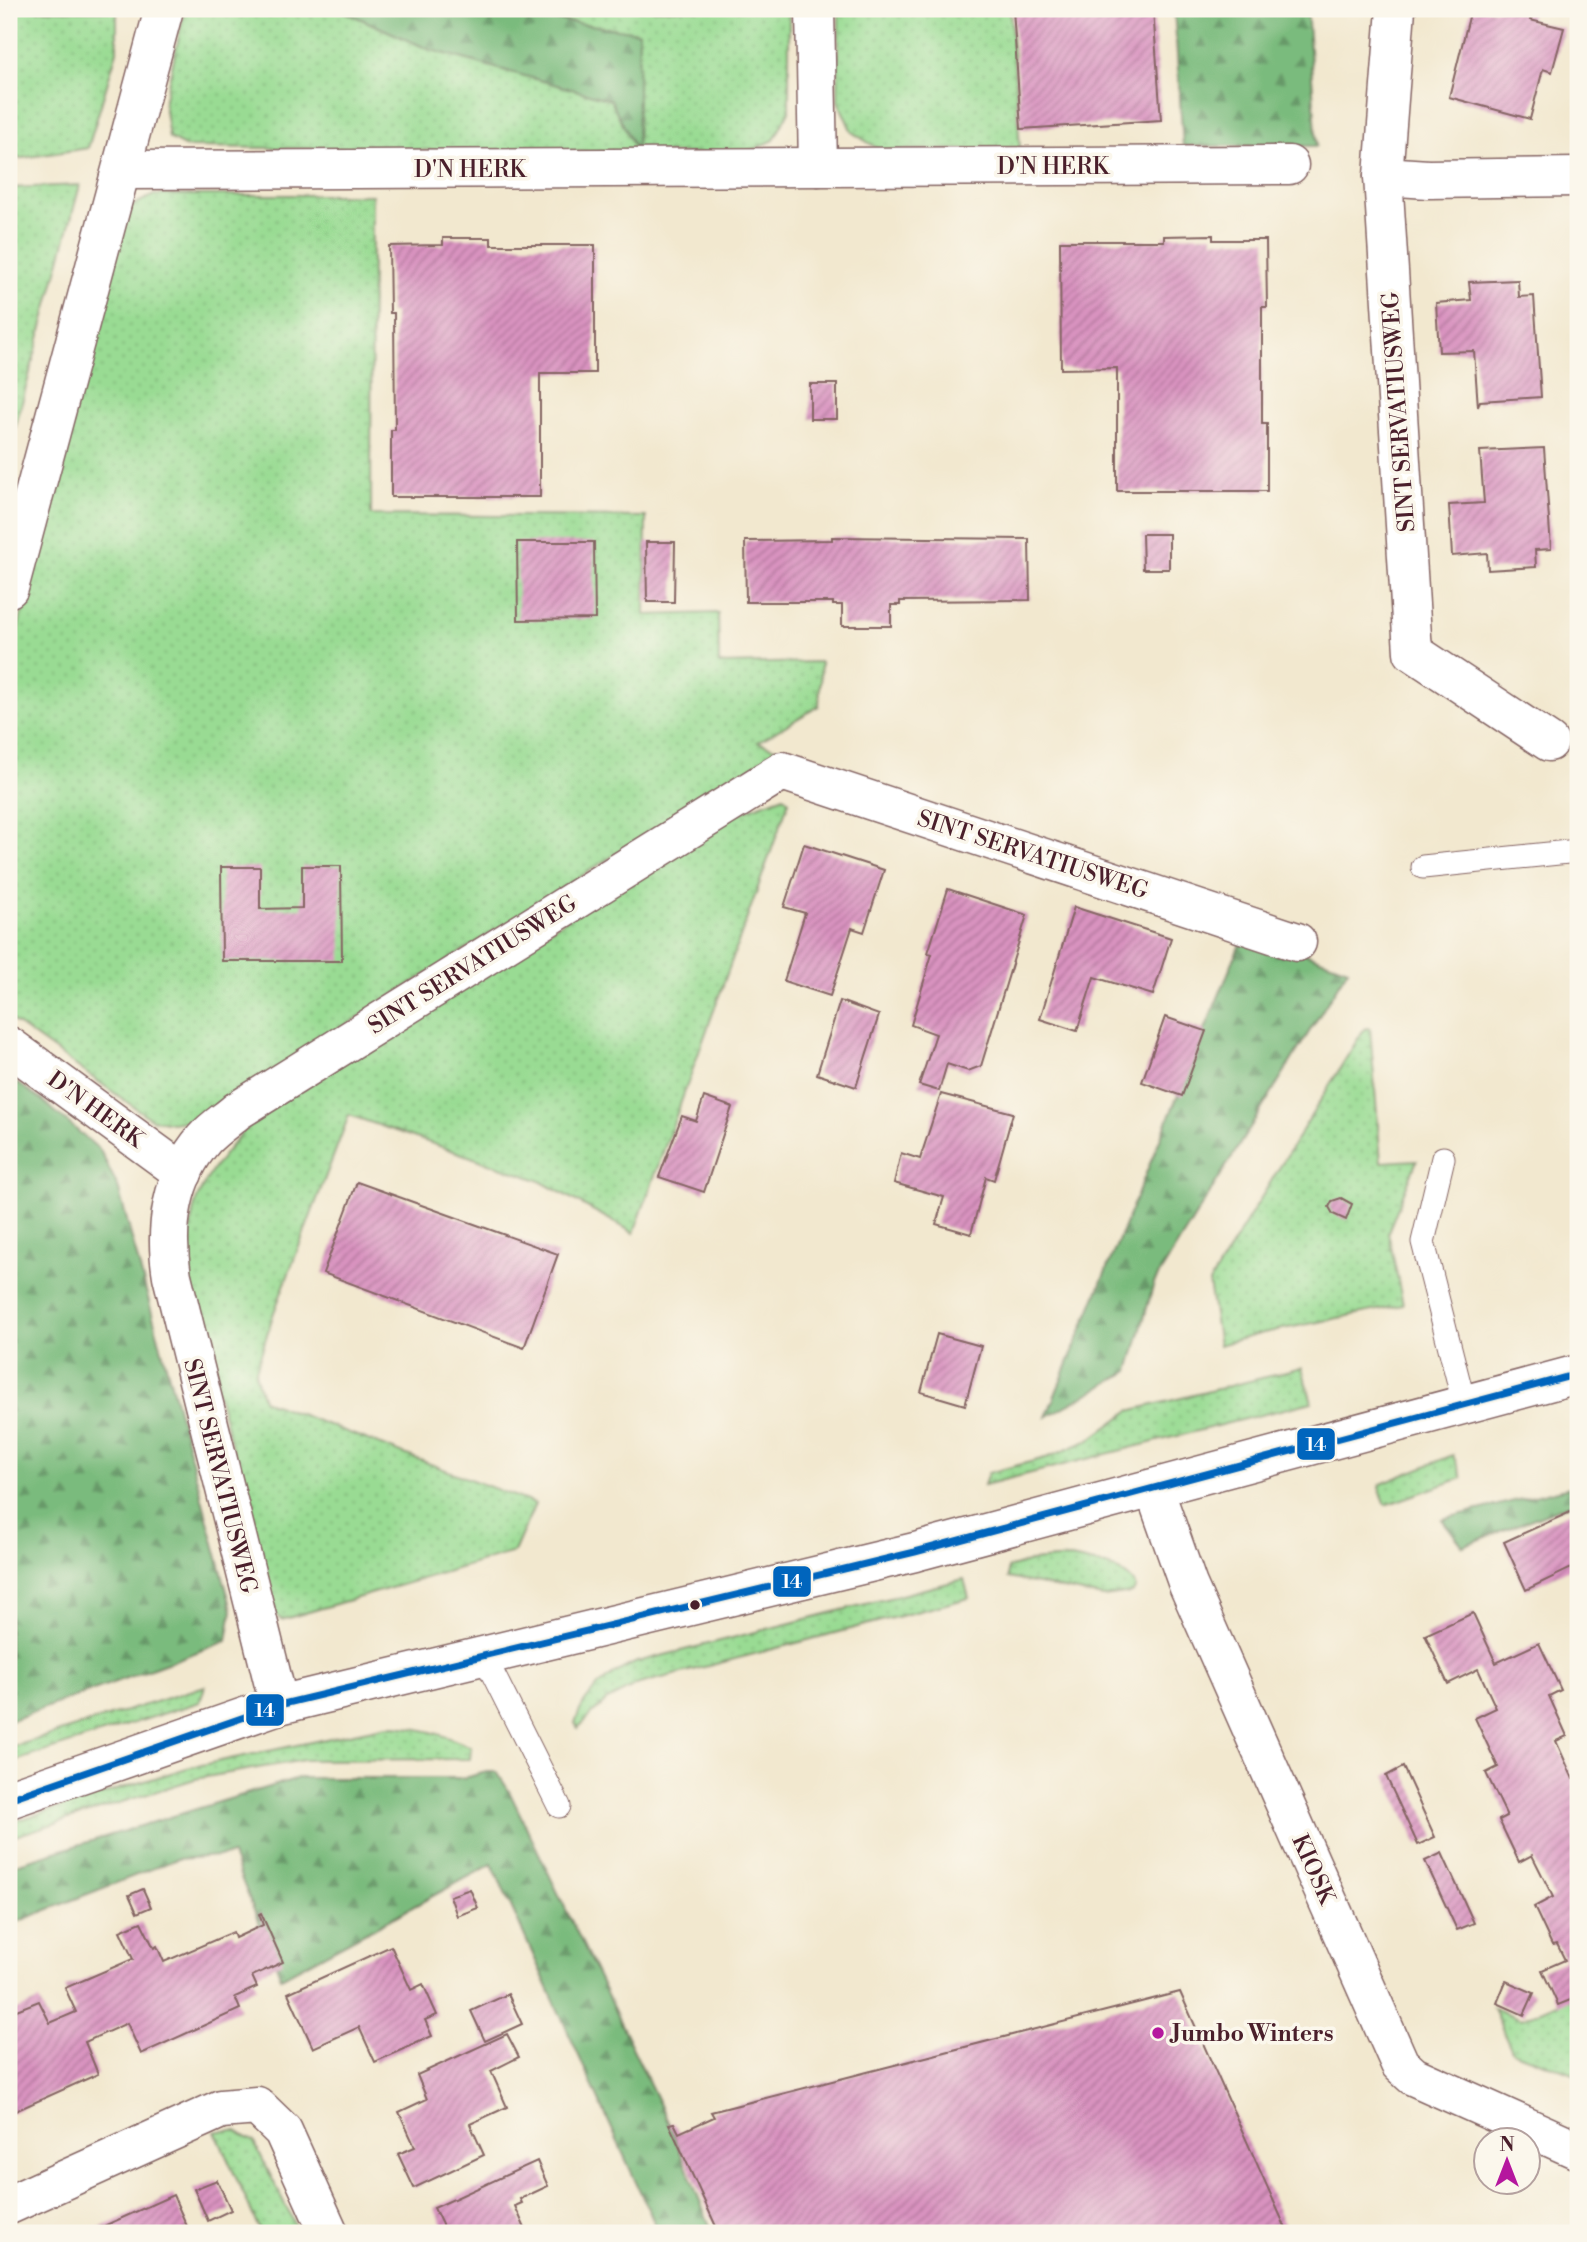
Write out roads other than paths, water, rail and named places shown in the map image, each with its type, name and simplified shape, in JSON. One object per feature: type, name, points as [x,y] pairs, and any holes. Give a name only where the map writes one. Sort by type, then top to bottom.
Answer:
[{"type":"street","points":[[9,587],[164,9]]},
{"type":"street","points":[[815,9],[818,167]]},
{"type":"street","name":"SINT SERVATIUSWEG","points":[[1396,9],[1382,176],[1413,652],[1549,742]]},
{"type":"street","name":"D'N HERK","points":[[122,170],[1289,165]]},
{"type":"street","points":[[1382,176],[1427,179],[1578,177]]},
{"type":"street","name":"SINT SERVATIUSWEG","points":[[279,1705],[172,1276],[167,1243],[170,1210],[183,1173],[204,1139],[237,1111],[782,771],[1297,942]]},
{"type":"street","name":"D'N HERK","points":[[9,1046],[183,1173]]},
{"type":"street","points":[[9,1799],[279,1705],[485,1658],[1154,1489],[1578,1374]]},
{"type":"street","name":"KIOSK","points":[[1154,1489],[1188,1585],[1400,2064],[1413,2076],[1578,2150]]},
{"type":"street","points":[[9,2204],[221,2109],[257,2106],[284,2130],[329,2233]]},
{"type":"lane","points":[[1423,867],[1578,851]]},
{"type":"lane","points":[[1443,1158],[1423,1242],[1464,1403]]},
{"type":"lane","points":[[485,1658],[559,1806]]},
{"type":"place","name":"Jumbo Winters","points":[[1158,2033]]}]
